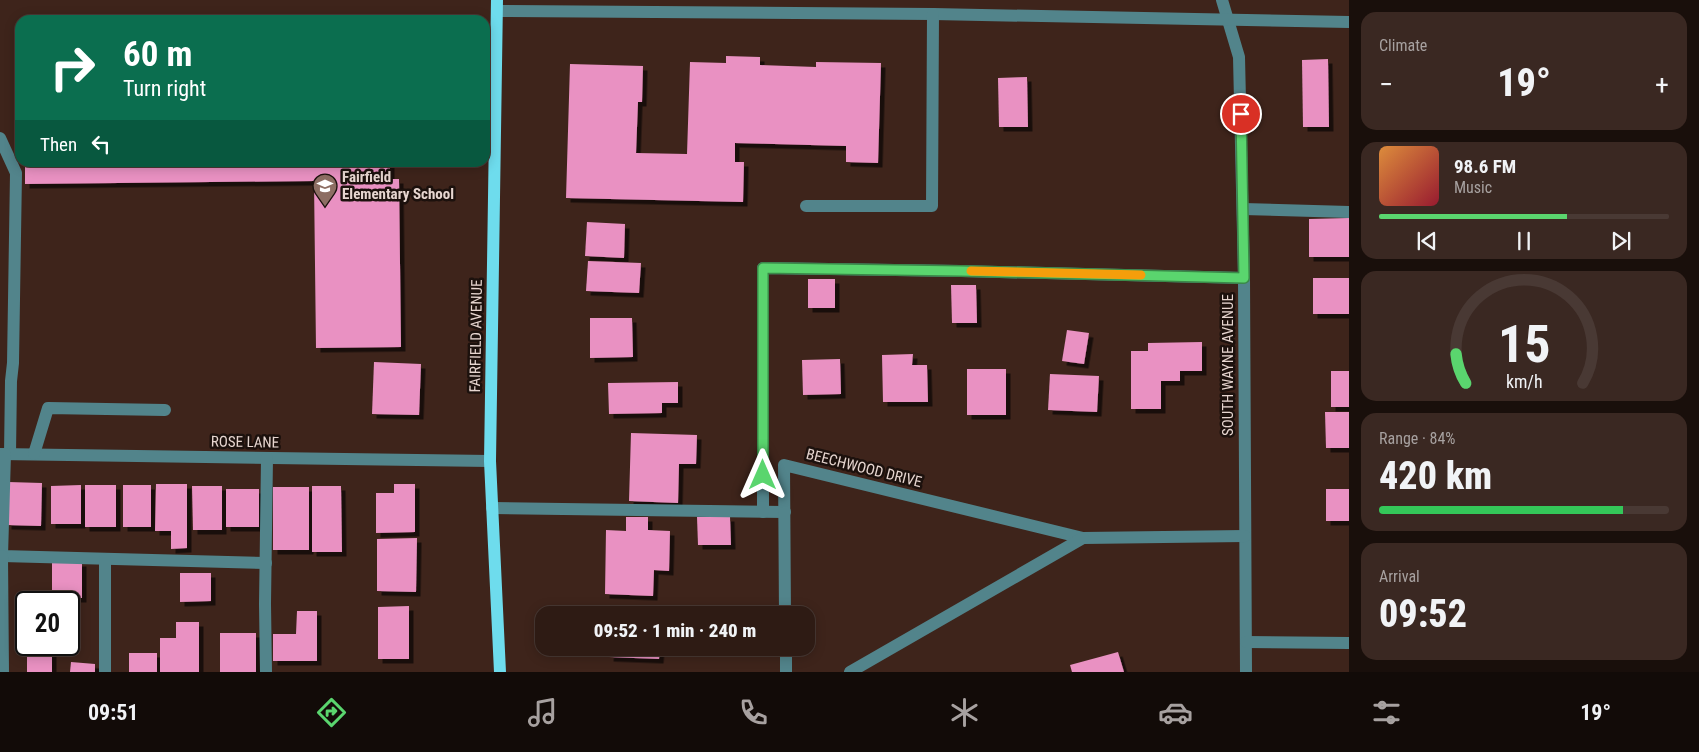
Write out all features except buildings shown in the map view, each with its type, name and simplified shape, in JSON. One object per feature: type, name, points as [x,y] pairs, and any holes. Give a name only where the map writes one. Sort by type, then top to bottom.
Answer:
[{"type":"main road","name":"FAIRFIELD AVENUE","points":[[497,6],[490,461],[500,672]]},
{"type":"street","name":"SOUTH WAYNE AVENUE","points":[[1222,0],[1239,57],[1244,278],[1246,672]]},
{"type":"street","points":[[497,6],[1349,22]]},
{"type":"street","points":[[806,206],[932,206],[933,14]]},
{"type":"street","points":[[0,138],[16,173],[13,363],[5,454],[2,556],[3,672]]},
{"type":"street","points":[[1243,209],[1349,212]]},
{"type":"street","points":[[763,512],[763,268],[1244,278]]},
{"type":"street","points":[[34,454],[48,408],[165,410]]},
{"type":"street","name":"ROSE LANE","points":[[5,454],[490,461]]},
{"type":"street","points":[[266,672],[267,458]]},
{"type":"street","name":"BEECHWOOD DRIVE","points":[[785,606],[784,465],[1083,538],[1245,536]]},
{"type":"street","points":[[492,508],[784,512]]},
{"type":"street","name":"BEECHWOOD DRIVE","points":[[850,672],[1083,538]]},
{"type":"street","points":[[2,556],[266,563]]},
{"type":"street","points":[[104,672],[105,559]]},
{"type":"street","points":[[1246,642],[1349,643]]},
{"type":"street","points":[[786,656],[786,672]]},
{"type":"slow traffic","points":[[971,271],[1141,275]]},
{"type":"place","name":"Fairfield Elementary School","points":[[325,207]]},
{"type":"route","points":[[763,475],[763,268],[1244,278],[1241,114]]}]
